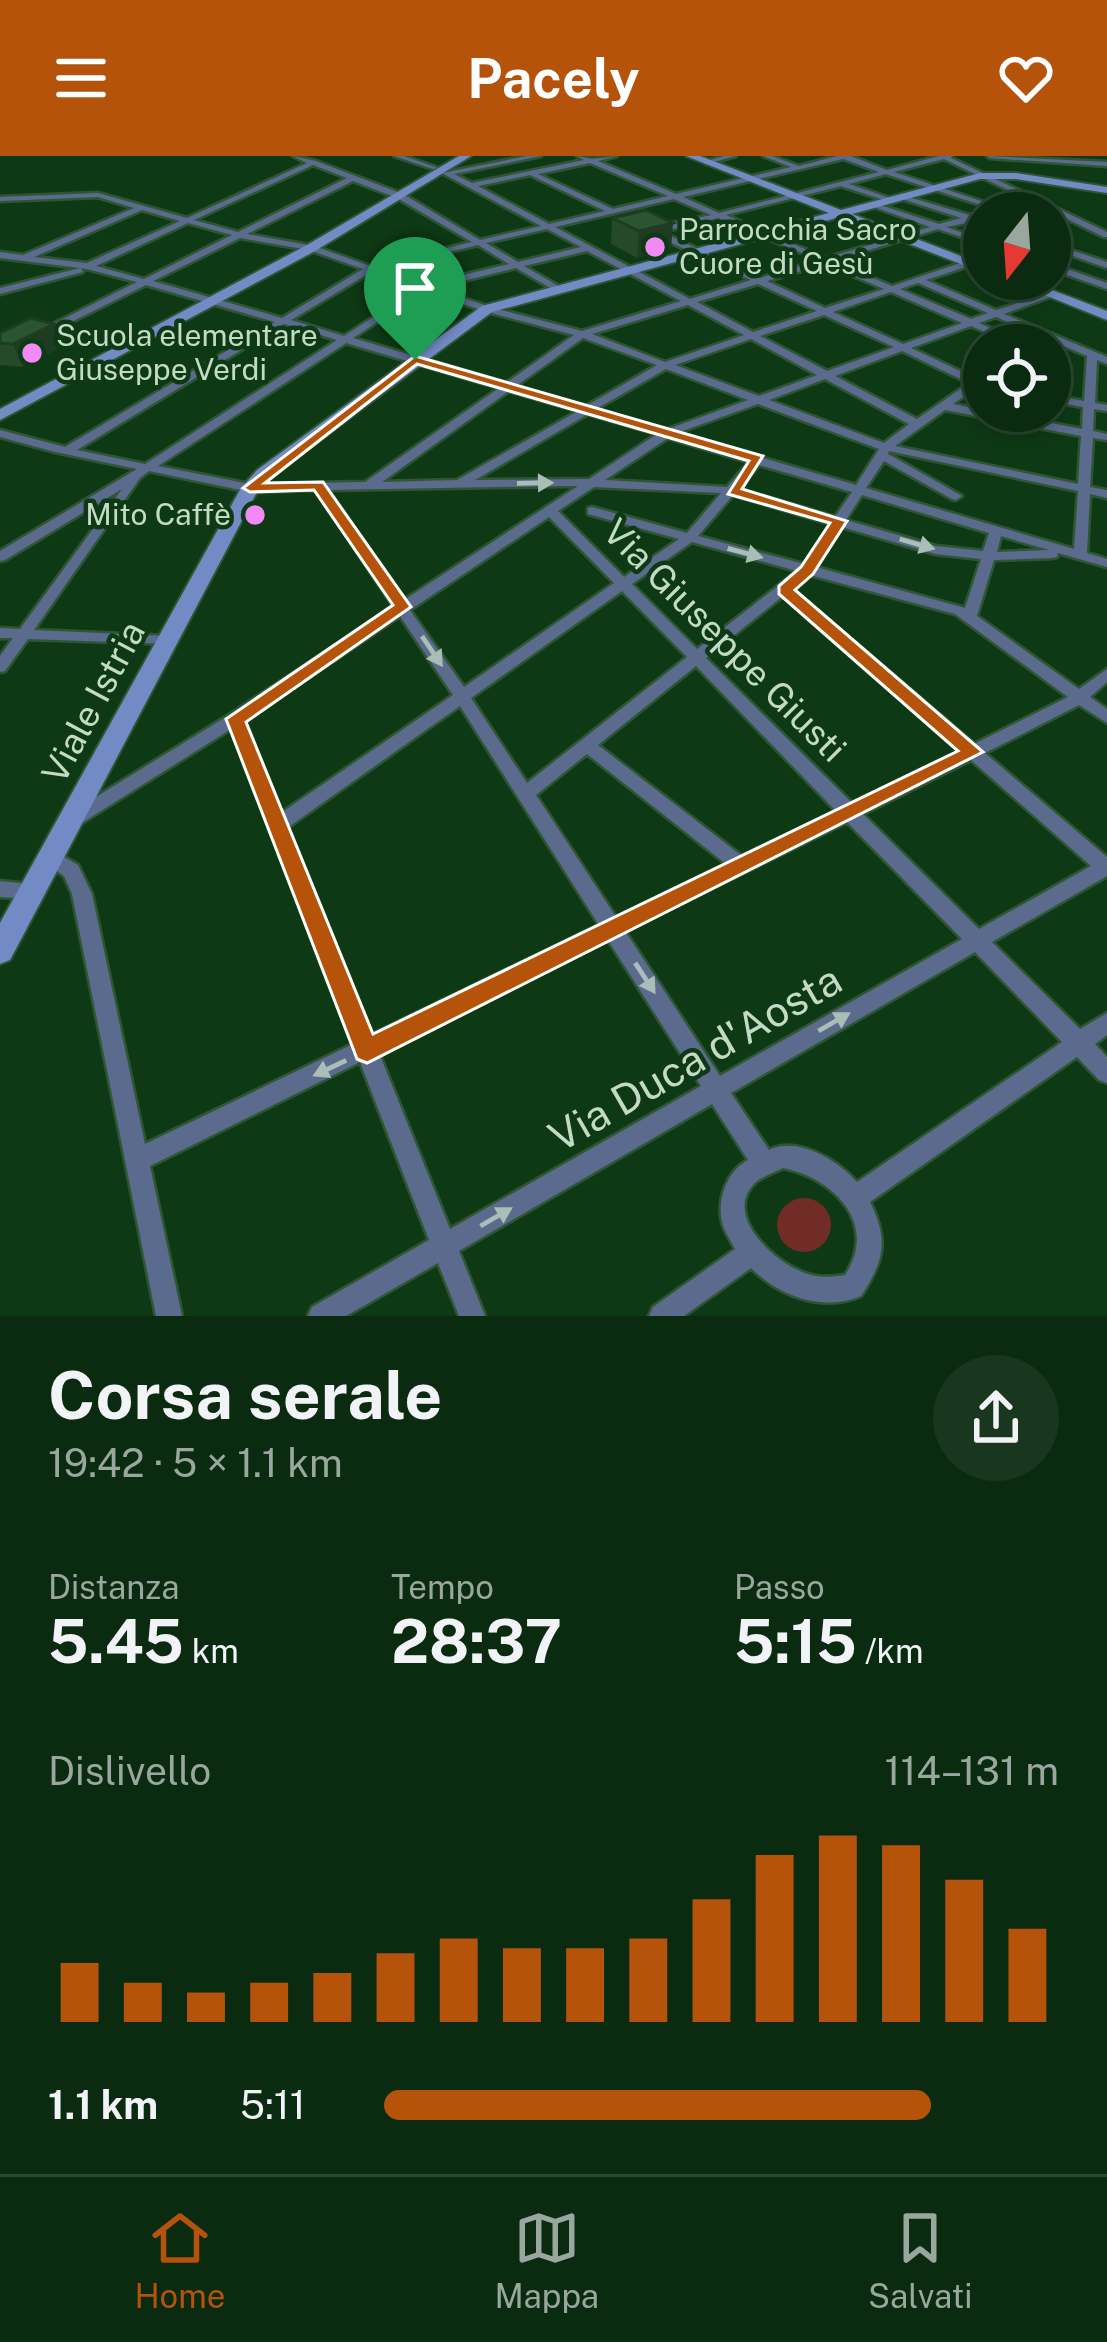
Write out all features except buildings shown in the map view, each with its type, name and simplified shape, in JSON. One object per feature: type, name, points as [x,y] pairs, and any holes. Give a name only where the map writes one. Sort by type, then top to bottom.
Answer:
[{"type":"street","points":[[296,156],[396,195],[560,290]]},
{"type":"street","points":[[398,156],[472,185],[917,424]]},
{"type":"street","points":[[441,171],[456,156]]},
{"type":"street","points":[[0,411],[466,156]]},
{"type":"street","points":[[441,171],[538,156]]},
{"type":"street","points":[[580,156],[975,324]]},
{"type":"street","points":[[472,185],[614,156]]},
{"type":"street","points":[[691,156],[963,258]]},
{"type":"street","points":[[706,162],[733,156]]},
{"type":"street","points":[[766,156],[963,236]]},
{"type":"street","points":[[67,451],[371,268],[843,156],[963,198]]},
{"type":"street","points":[[655,231],[944,156],[1013,192]]},
{"type":"street","points":[[990,156],[1107,164]]},
{"type":"street","points":[[0,291],[90,267],[314,162]]},
{"type":"street","points":[[531,173],[896,348],[963,375]]},
{"type":"street","points":[[250,488],[488,309],[980,176],[1016,176],[1107,190]]},
{"type":"street","points":[[42,332],[356,177]]},
{"type":"street","points":[[0,199],[98,195],[239,235],[305,247],[488,309],[582,334],[754,398],[884,451],[956,496]]},
{"type":"street","points":[[905,196],[963,216]]},
{"type":"street","points":[[20,259],[142,207]]},
{"type":"street","points":[[369,485],[582,334],[963,220]]},
{"type":"street","points":[[1071,221],[1107,235]]},
{"type":"street","points":[[0,557],[142,471],[424,287],[588,248]]},
{"type":"street","points":[[1071,252],[1107,265]]},
{"type":"street","points":[[0,256],[90,267],[207,299],[1107,563]]},
{"type":"street","points":[[460,484],[664,365],[963,268]]},
{"type":"street","points":[[1071,273],[1107,286]]},
{"type":"street","points":[[920,281],[1020,324]]},
{"type":"street","points":[[70,822],[235,719],[667,433],[1032,300]]},
{"type":"street","points":[[1066,300],[1107,316]]},
{"type":"street","points":[[1071,345],[1107,361]]},
{"type":"street","points":[[1091,354],[1107,347]]},
{"type":"street","points":[[1072,555],[1084,489],[1091,354]]},
{"type":"street","points":[[525,794],[807,570],[884,451],[963,394]]},
{"type":"street","points":[[1071,402],[1107,408]]},
{"type":"street","points":[[944,406],[1107,437]]},
{"type":"street","points":[[0,433],[142,471],[250,488],[589,482],[733,491],[935,550],[988,556],[1072,555]]},
{"type":"street","points":[[884,451],[1107,494]]},
{"type":"street","points":[[276,826],[689,538],[758,459]]},
{"type":"street","points":[[0,667],[142,471]]},
{"type":"street","points":[[318,485],[462,696],[763,1162]]},
{"type":"street","name":"Viale Istria","points":[[0,952],[250,488]]},
{"type":"street","name":"Via Giuseppe Giusti","points":[[550,510],[1107,1072]]},
{"type":"street","points":[[592,511],[970,616],[1107,717]]},
{"type":"street","points":[[970,616],[998,529]]},
{"type":"street","points":[[785,590],[1106,867]]},
{"type":"street","points":[[0,633],[167,641]]},
{"type":"street","points":[[137,1160],[973,752],[1080,698],[1107,674]]},
{"type":"street","points":[[235,719],[472,1316]]},
{"type":"street","points":[[587,745],[742,866]]},
{"type":"street","points":[[51,857],[71,871],[82,894],[169,1316]]},
{"type":"street","name":"Via Duca d'Aosta","points":[[321,1316],[1106,867]]},
{"type":"street","points":[[0,890],[32,891]]},
{"type":"street","points":[[856,1197],[1107,1023]]},
{"type":"street","points":[[782,1156],[823,1165],[856,1197],[869,1238],[868,1259],[848,1292],[830,1302],[807,1304],[785,1298],[764,1284],[743,1259],[732,1224],[733,1204],[739,1186],[763,1162],[782,1156]]},
{"type":"street","points":[[662,1316],[743,1259]]},
{"type":"shaded area","points":[[804,1198],[823,1206],[831,1225],[823,1244],[804,1252],[785,1244],[777,1225],[785,1206]]},
{"type":"place","name":"Parrocchia Sacro Cuore di Gesù","points":[[655,247]]},
{"type":"place","name":"Scuola elementare Giuseppe Verdi","points":[[32,353]]},
{"type":"place","name":"Mito Caffè","points":[[255,515]]},
{"type":"route","points":[[415,360],[758,459],[733,491],[839,521],[807,570],[785,590],[973,752],[367,1051],[235,719],[402,607],[318,485],[250,488],[415,360]]}]
